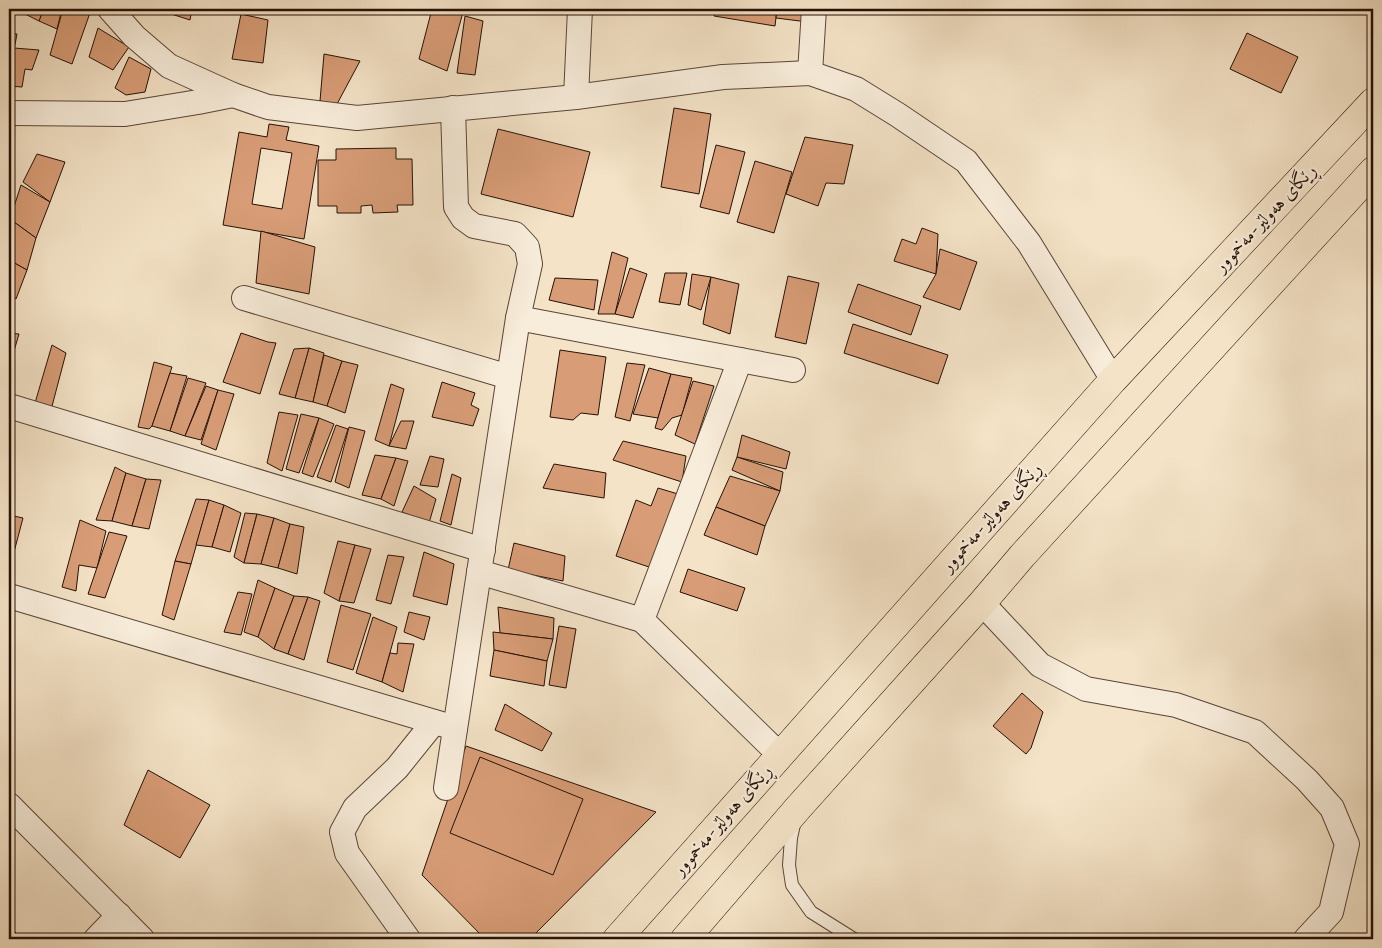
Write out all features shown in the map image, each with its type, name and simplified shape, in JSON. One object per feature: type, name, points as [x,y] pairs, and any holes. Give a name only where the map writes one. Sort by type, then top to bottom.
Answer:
[{"type":"highway","name":"ڕێگای هەولێر-مەخموور","points":[[617,939],[1113,380],[1373,102]]},
{"type":"highway","points":[[686,939],[798,808],[982,604],[1022,556],[1373,171]]},
{"type":"street","points":[[110,9],[134,36],[169,66],[233,95],[268,107],[356,118],[576,97],[723,77],[810,73],[856,89],[966,161],[1029,243],[1113,380]]},
{"type":"street","points":[[576,97],[580,9]]},
{"type":"street","points":[[810,73],[814,9]]},
{"type":"street","points":[[11,119],[125,114],[233,95]]},
{"type":"street","points":[[446,788],[445,725],[479,572],[518,318],[530,264],[527,247],[515,234],[474,226],[463,218],[456,207],[453,108]]},
{"type":"street","points":[[244,298],[509,377]]},
{"type":"street","points":[[518,318],[793,370]]},
{"type":"street","points":[[642,620],[740,360]]},
{"type":"street","points":[[9,406],[483,550]]},
{"type":"street","points":[[479,572],[642,620],[780,755]]},
{"type":"street","points":[[9,596],[445,725]]},
{"type":"street","points":[[982,604],[1040,665],[1086,689],[1176,706],[1255,732],[1307,780],[1332,808],[1347,844],[1331,912],[1306,939]]},
{"type":"street","points":[[408,939],[347,854],[342,832],[355,808],[445,725]]},
{"type":"street","points":[[9,805],[142,939]]},
{"type":"street","points":[[96,939],[119,915]]},
{"type":"lane","points":[[798,808],[791,838],[789,865],[792,885],[811,912],[854,939]]},
{"type":"building","points":[[27,9],[44,9],[39,21],[25,14]]},
{"type":"building","points":[[44,9],[62,9],[57,29],[39,21]]},
{"type":"building","points":[[63,9],[91,10],[72,64],[50,55]]},
{"type":"building","points":[[166,9],[192,9],[190,20],[165,12]]},
{"type":"building","points":[[432,9],[449,9],[463,12],[447,71],[419,59]]},
{"type":"building","points":[[716,9],[777,9],[775,26],[714,16]]},
{"type":"building","points":[[777,9],[809,9],[808,22],[776,18]]},
{"type":"building","points":[[241,14],[268,20],[263,63],[232,59]]},
{"type":"building","points":[[465,16],[483,21],[475,75],[457,73]]},
{"type":"building","points":[[98,28],[129,47],[113,70],[89,57]]},
{"type":"building","points":[[9,33],[17,34],[9,76]]},
{"type":"building","points":[[1247,33],[1298,57],[1281,93],[1230,69]]},
{"type":"building","points":[[14,48],[39,50],[32,70],[25,69],[22,87],[9,86]]},
{"type":"building","points":[[324,54],[360,61],[337,104],[320,101]]},
{"type":"building","points":[[129,57],[151,69],[145,92],[126,95],[115,88]]},
{"type":"building","points":[[674,108],[711,114],[699,194],[661,187]]},
{"type":"building","points":[[269,124],[289,127],[286,140],[319,146],[304,239],[223,225],[239,132],[267,137]],"holes":[[[261,148],[292,153],[282,209],[252,204]]]},
{"type":"building","points":[[498,129],[590,152],[573,217],[481,194]]},
{"type":"building","points":[[805,137],[853,145],[844,184],[826,183],[818,206],[786,194]]},
{"type":"building","points":[[716,145],[745,152],[729,214],[700,207]]},
{"type":"building","points":[[396,148],[396,159],[412,159],[413,205],[397,205],[398,212],[373,213],[372,205],[361,206],[361,213],[337,213],[337,206],[318,206],[318,160],[336,160],[336,149]]},
{"type":"building","points":[[37,154],[65,162],[50,202],[23,182]]},
{"type":"building","points":[[755,161],[792,172],[774,233],[737,222]]},
{"type":"building","points":[[21,185],[50,202],[36,238],[10,219]]},
{"type":"building","points":[[10,219],[36,238],[27,270],[9,260]]},
{"type":"building","points":[[922,228],[938,234],[936,274],[894,261],[902,239],[916,244]]},
{"type":"building","points":[[261,231],[315,247],[309,294],[256,283]]},
{"type":"building","points":[[940,249],[977,262],[960,310],[923,297],[936,274]]},
{"type":"building","points":[[612,252],[628,258],[615,314],[598,314]]},
{"type":"building","points":[[9,260],[27,270],[16,299],[9,294]]},
{"type":"building","points":[[630,268],[647,274],[633,318],[615,314]]},
{"type":"building","points":[[665,273],[687,273],[680,305],[659,302]]},
{"type":"building","points":[[692,274],[711,277],[701,310],[688,305]]},
{"type":"building","points":[[788,276],[819,283],[806,344],[775,337]]},
{"type":"building","points":[[711,277],[739,284],[730,334],[703,324]]},
{"type":"building","points":[[555,278],[598,280],[594,310],[549,300]]},
{"type":"building","points":[[858,284],[921,306],[911,335],[848,312]]},
{"type":"building","points":[[853,324],[948,355],[938,384],[844,353]]},
{"type":"building","points":[[9,333],[19,334],[9,368]]},
{"type":"building","points":[[241,333],[276,343],[260,394],[223,382]]},
{"type":"building","points":[[52,345],[66,353],[51,410],[35,403]]},
{"type":"building","points":[[309,348],[324,353],[313,402],[295,398]]},
{"type":"building","points":[[309,348],[295,398],[279,394],[294,349]]},
{"type":"building","points":[[560,350],[606,357],[598,415],[581,413],[573,420],[550,417]]},
{"type":"building","points":[[324,355],[342,361],[327,406],[313,402]]},
{"type":"building","points":[[342,361],[358,365],[345,413],[327,406]]},
{"type":"building","points":[[154,362],[172,367],[152,426],[149,429],[138,427]]},
{"type":"building","points":[[627,363],[645,365],[630,421],[615,417]]},
{"type":"building","points":[[649,368],[671,374],[658,418],[633,414]]},
{"type":"building","points":[[170,373],[187,376],[170,431],[152,426]]},
{"type":"building","points":[[671,374],[692,378],[682,415],[672,418],[662,430],[655,428]]},
{"type":"building","points":[[188,378],[206,383],[185,436],[170,431]]},
{"type":"building","points":[[693,381],[714,386],[695,444],[675,435]]},
{"type":"building","points":[[442,382],[475,393],[471,405],[479,409],[473,426],[432,417]]},
{"type":"building","points":[[391,384],[404,389],[389,446],[375,440]]},
{"type":"building","points":[[206,386],[218,390],[201,440],[185,436]]},
{"type":"building","points":[[218,390],[234,394],[216,450],[201,444]]},
{"type":"building","points":[[279,412],[298,415],[282,471],[267,463]]},
{"type":"building","points":[[301,414],[319,418],[299,473],[286,469]]},
{"type":"building","points":[[319,418],[334,424],[313,477],[302,473]]},
{"type":"building","points":[[401,421],[414,421],[406,449],[389,446]]},
{"type":"building","points":[[336,425],[348,429],[331,482],[317,477]]},
{"type":"building","points":[[349,427],[365,431],[349,488],[335,482]]},
{"type":"building","points":[[742,435],[790,452],[786,469],[737,457]]},
{"type":"building","points":[[623,441],[686,456],[682,482],[613,460]]},
{"type":"building","points":[[375,455],[396,458],[381,499],[362,495]]},
{"type":"building","points":[[430,456],[444,459],[438,487],[420,485]]},
{"type":"building","points":[[737,457],[783,472],[780,491],[732,470]]},
{"type":"building","points":[[396,458],[408,461],[394,506],[381,499]]},
{"type":"building","points":[[554,464],[606,473],[604,498],[543,488]]},
{"type":"building","points":[[115,467],[126,473],[112,521],[96,520]]},
{"type":"building","points":[[126,473],[146,479],[132,526],[112,521]]},
{"type":"building","points":[[452,474],[461,478],[451,525],[440,521]]},
{"type":"building","points":[[730,476],[780,491],[765,526],[716,507]]},
{"type":"building","points":[[146,479],[161,480],[149,529],[132,526]]},
{"type":"building","points":[[414,486],[436,499],[429,523],[402,512]]},
{"type":"building","points":[[658,488],[678,494],[652,568],[616,556],[636,500],[651,506]]},
{"type":"building","points":[[196,499],[209,500],[191,564],[175,561]]},
{"type":"building","points":[[209,500],[224,505],[212,547],[196,545]]},
{"type":"building","points":[[224,505],[241,513],[230,552],[212,547]]},
{"type":"building","points":[[716,507],[765,526],[757,555],[704,535]]},
{"type":"building","points":[[245,513],[257,514],[244,563],[234,557]]},
{"type":"building","points":[[257,514],[274,518],[261,564],[244,563]]},
{"type":"building","points":[[9,515],[23,518],[9,571]]},
{"type":"building","points":[[274,518],[290,524],[278,568],[261,564]]},
{"type":"building","points":[[80,520],[106,531],[97,568],[79,565],[76,591],[62,587]]},
{"type":"building","points":[[290,524],[304,527],[297,574],[278,568]]},
{"type":"building","points":[[109,532],[127,536],[105,598],[88,594]]},
{"type":"building","points":[[338,541],[355,545],[339,601],[324,593]]},
{"type":"building","points":[[514,543],[565,556],[563,581],[508,570]]},
{"type":"building","points":[[355,545],[371,549],[354,603],[339,601]]},
{"type":"building","points":[[424,552],[454,564],[447,605],[413,596]]},
{"type":"building","points":[[388,555],[404,557],[391,604],[376,600]]},
{"type":"building","points":[[175,561],[191,564],[174,620],[162,615]]},
{"type":"building","points":[[688,569],[745,588],[737,611],[680,592]]},
{"type":"building","points":[[258,580],[275,588],[258,637],[244,632]]},
{"type":"building","points":[[275,588],[294,596],[274,649],[258,637]]},
{"type":"building","points":[[238,592],[252,594],[241,635],[224,632]]},
{"type":"building","points":[[294,596],[308,597],[288,654],[274,649]]},
{"type":"building","points":[[308,597],[320,601],[304,660],[288,654]]},
{"type":"building","points":[[341,605],[371,614],[353,670],[327,662]]},
{"type":"building","points":[[498,607],[554,618],[553,639],[500,633]]},
{"type":"building","points":[[409,612],[430,617],[424,640],[404,632]]},
{"type":"building","points":[[373,617],[397,627],[382,682],[356,673]]},
{"type":"building","points":[[559,626],[576,629],[566,688],[549,685]]},
{"type":"building","points":[[493,632],[553,639],[547,661],[494,650]]},
{"type":"building","points":[[398,643],[414,644],[403,692],[382,682],[390,653],[397,654]]},
{"type":"building","points":[[494,650],[547,661],[544,686],[490,676]]},
{"type":"building","points":[[1022,693],[1043,712],[1031,748],[1026,754],[993,726]]},
{"type":"building","points":[[505,704],[552,733],[542,751],[495,730]]},
{"type":"building","points":[[466,746],[656,812],[530,939],[485,939],[422,875]]},
{"type":"building","points":[[480,757],[583,799],[553,875],[450,833]]},
{"type":"building","points":[[148,770],[210,805],[180,858],[124,825]]},
{"type":"building","points":[[9,926],[22,939],[9,939]]}]
